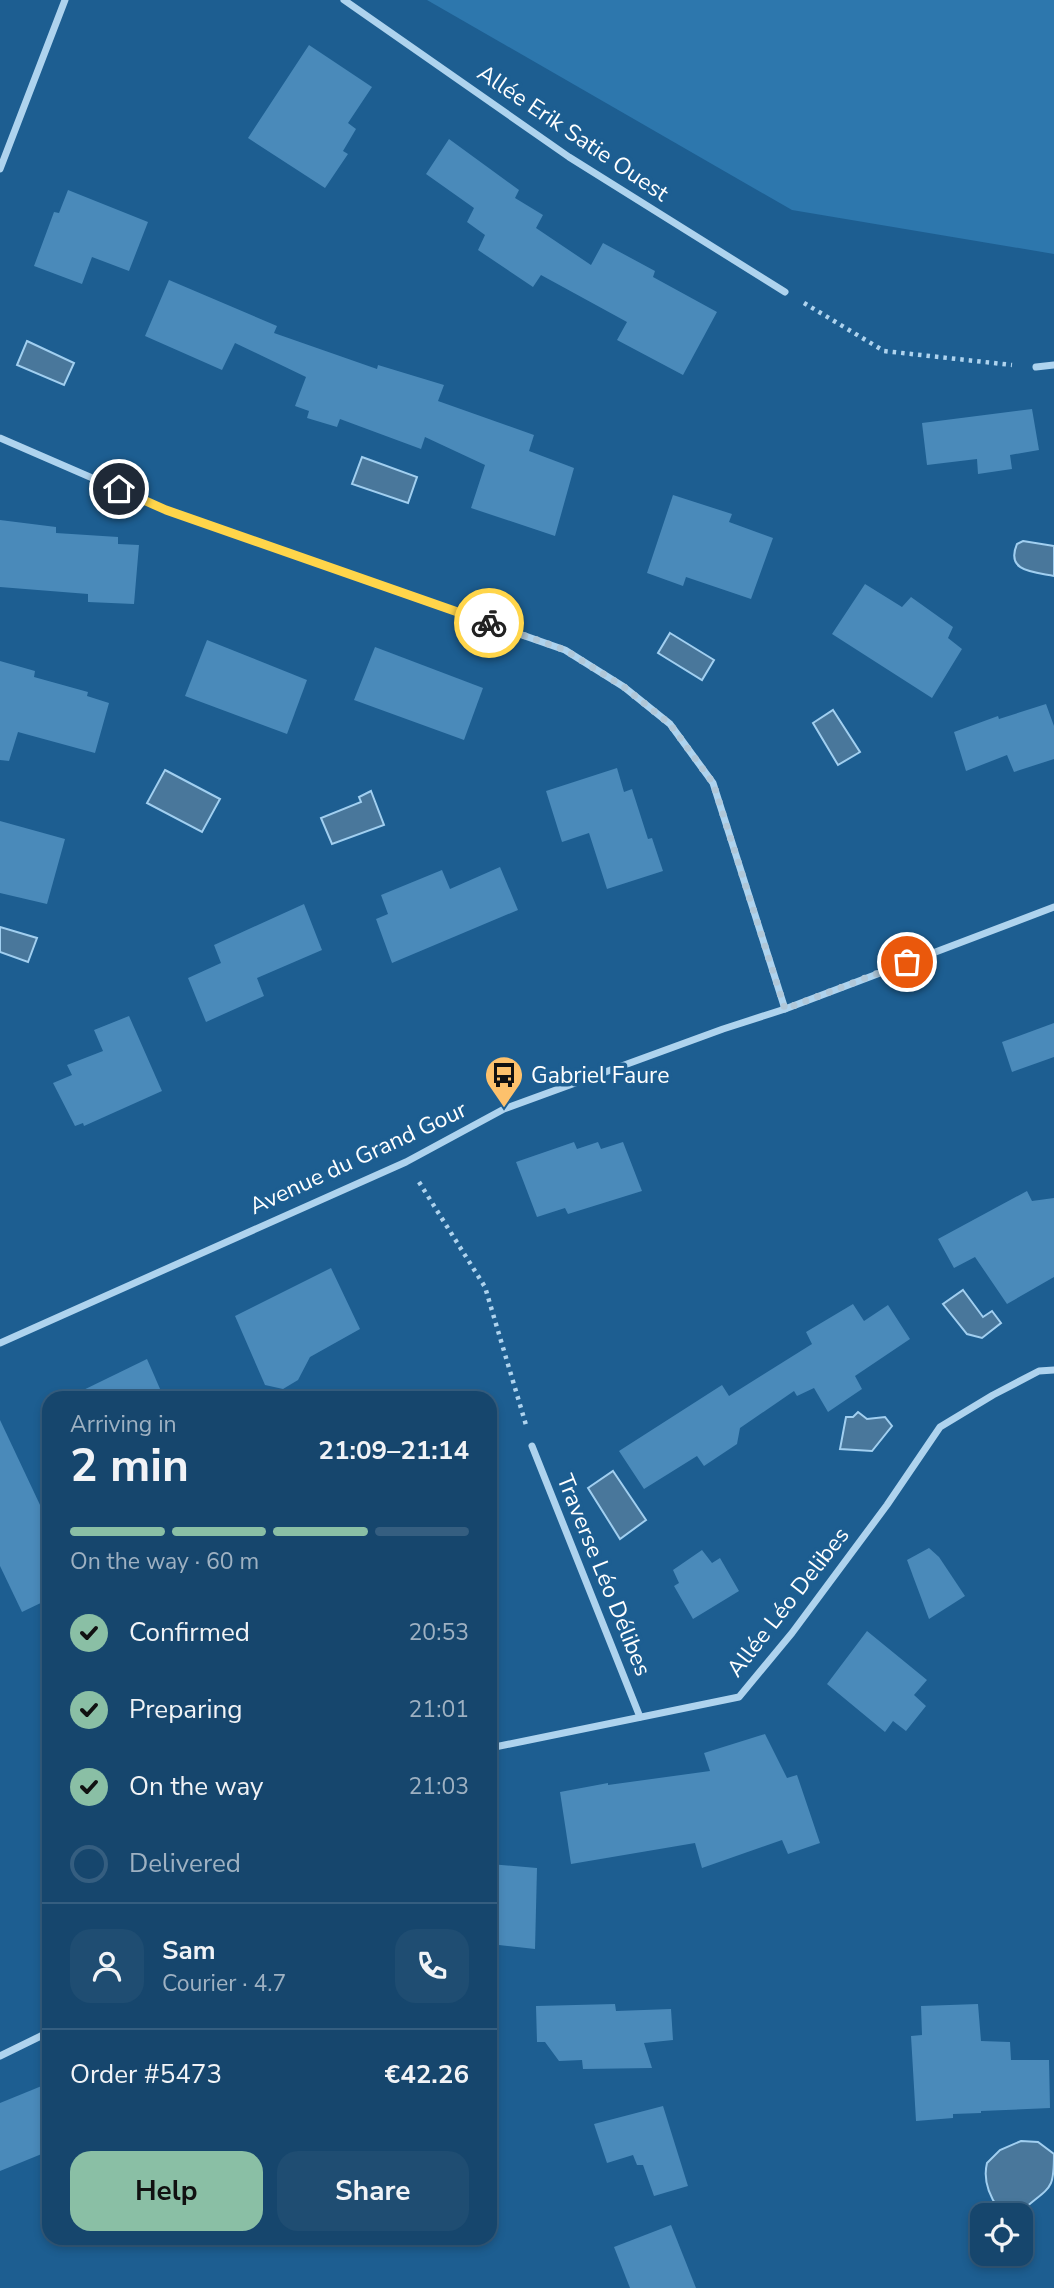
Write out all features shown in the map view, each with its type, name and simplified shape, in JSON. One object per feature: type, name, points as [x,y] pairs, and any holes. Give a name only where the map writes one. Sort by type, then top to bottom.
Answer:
[{"type":"street","points":[[0,169],[65,0]]},
{"type":"street","name":"Allée Erik Satie Ouest","points":[[344,0],[569,157],[785,292]]},
{"type":"street","points":[[1037,367],[1054,365]]},
{"type":"street","points":[[0,438],[166,510],[565,650],[624,687],[670,724],[713,783],[785,1009]]},
{"type":"street","name":"Avenue du Grand Gour","points":[[0,1343],[406,1162],[504,1109],[785,1009],[1054,907]]},
{"type":"street","name":"Allée Léo Delibes","points":[[497,1747],[739,1698],[800,1622],[940,1427],[1040,1371],[1054,1370]]},
{"type":"street","name":"Traverse Léo Délibes","points":[[532,1446],[640,1717]]},
{"type":"street","points":[[0,2056],[42,2035]]},
{"type":"path","points":[[785,292],[884,351],[1037,367]]},
{"type":"path","points":[[406,1162],[485,1287],[532,1446]]},
{"type":"shaded area","points":[[427,0],[1054,0],[1054,254],[792,210]]},
{"type":"shaded area","points":[[27,341],[74,363],[64,385],[17,365]]},
{"type":"shaded area","points":[[362,457],[417,477],[408,503],[352,484]]},
{"type":"shaded area","points":[[1023,541],[1054,546],[1054,576],[1030,572],[1018,565],[1014,553],[1017,544]]},
{"type":"shaded area","points":[[670,633],[714,660],[702,680],[658,653]]},
{"type":"shaded area","points":[[833,710],[860,752],[838,765],[813,723]]},
{"type":"shaded area","points":[[165,770],[220,799],[202,832],[147,803]]},
{"type":"shaded area","points":[[371,791],[384,825],[332,844],[321,818],[361,802],[359,797]]},
{"type":"shaded area","points":[[0,927],[37,938],[28,962],[0,952]]},
{"type":"shaded area","points":[[963,1290],[983,1317],[992,1311],[1001,1323],[982,1338],[967,1334],[943,1304]]},
{"type":"shaded area","points":[[858,1412],[867,1419],[885,1417],[892,1426],[872,1451],[840,1449],[846,1417],[853,1417]]},
{"type":"shaded area","points":[[613,1471],[646,1520],[620,1539],[588,1488]]},
{"type":"shaded area","points":[[1021,2141],[1038,2142],[1054,2154],[1052,2181],[1046,2191],[1031,2203],[995,2203],[988,2187],[987,2163],[1000,2150]]},
{"type":"building","points":[[309,45],[372,87],[348,123],[356,129],[343,151],[348,154],[325,188],[248,138]]},
{"type":"building","points":[[449,139],[519,190],[515,198],[543,215],[536,228],[591,265],[603,243],[655,271],[653,277],[717,312],[683,375],[617,340],[627,322],[541,275],[533,287],[478,250],[485,235],[467,222],[474,208],[426,174]]},
{"type":"building","points":[[68,190],[148,222],[129,271],[92,257],[82,284],[34,266],[54,212],[59,213]]},
{"type":"building","points":[[169,280],[277,326],[274,333],[377,369],[378,365],[444,385],[438,401],[534,435],[529,451],[574,468],[555,536],[471,508],[485,465],[425,437],[421,449],[340,419],[337,427],[307,418],[309,411],[295,406],[306,377],[235,343],[222,370],[145,336]]},
{"type":"building","points":[[1032,409],[1039,450],[1010,455],[1012,469],[978,474],[977,459],[927,465],[922,423]]},
{"type":"building","points":[[673,495],[732,514],[729,522],[773,538],[751,599],[686,577],[683,586],[647,573]]},
{"type":"building","points":[[0,520],[56,527],[56,533],[118,537],[118,544],[139,545],[134,604],[88,602],[88,594],[0,587]]},
{"type":"building","points":[[865,584],[902,607],[911,597],[953,627],[948,638],[962,649],[932,698],[832,634]]},
{"type":"building","points":[[207,640],[307,680],[287,734],[185,696]]},
{"type":"building","points":[[375,647],[483,688],[464,740],[354,700]]},
{"type":"building","points":[[0,661],[35,671],[34,677],[88,692],[87,696],[109,703],[95,753],[18,732],[9,761],[0,760]]},
{"type":"building","points":[[1046,704],[1054,726],[1054,759],[1014,772],[1007,755],[966,771],[954,732],[998,716],[999,719]]},
{"type":"building","points":[[617,768],[624,792],[632,789],[648,839],[652,838],[663,871],[607,889],[589,833],[562,842],[546,791]]},
{"type":"building","points":[[0,821],[65,839],[47,904],[0,893]]},
{"type":"building","points":[[500,867],[518,910],[392,963],[376,919],[388,914],[381,895],[442,870],[450,889]]},
{"type":"building","points":[[304,904],[322,950],[257,978],[264,996],[206,1022],[188,978],[221,963],[214,945]]},
{"type":"building","points":[[129,1016],[162,1091],[84,1126],[83,1123],[75,1126],[53,1083],[72,1075],[67,1065],[103,1051],[94,1030]]},
{"type":"building","points":[[1054,1023],[1054,1057],[1012,1072],[1002,1042]]},
{"type":"building","points":[[574,1142],[577,1149],[598,1142],[601,1149],[623,1142],[642,1191],[568,1214],[565,1208],[537,1217],[516,1162]]},
{"type":"building","points":[[1027,1191],[1032,1201],[1054,1198],[1054,1277],[1007,1304],[975,1257],[954,1268],[938,1239]]},
{"type":"building","points":[[331,1268],[360,1329],[310,1357],[298,1380],[283,1389],[265,1385],[235,1316]]},
{"type":"building","points":[[853,1304],[864,1321],[888,1305],[910,1339],[855,1376],[862,1389],[828,1412],[814,1388],[797,1396],[794,1391],[740,1428],[737,1444],[704,1466],[697,1456],[644,1489],[619,1451],[722,1385],[729,1396],[812,1344],[806,1332]]},
{"type":"building","points":[[147,1359],[161,1391],[81,1391]]},
{"type":"building","points":[[0,1420],[42,1509],[42,1602],[22,1612],[0,1566]]},
{"type":"building","points":[[929,1548],[939,1557],[965,1596],[929,1619],[907,1560]]},
{"type":"building","points":[[702,1550],[712,1563],[720,1558],[739,1591],[693,1619],[674,1586],[679,1583],[673,1570]]},
{"type":"building","points":[[867,1631],[927,1680],[914,1695],[926,1706],[906,1731],[893,1721],[885,1732],[827,1684]]},
{"type":"building","points":[[765,1734],[787,1778],[797,1775],[820,1843],[788,1854],[782,1840],[702,1868],[695,1843],[571,1864],[560,1792],[608,1783],[710,1771],[704,1753]]},
{"type":"building","points":[[497,1865],[537,1868],[535,1949],[497,1945]]},
{"type":"building","points":[[615,2004],[616,2011],[671,2009],[673,2040],[644,2043],[652,2068],[583,2069],[582,2060],[559,2061],[545,2042],[537,2042],[536,2006]]},
{"type":"building","points":[[978,2004],[981,2041],[1010,2042],[1011,2060],[1049,2060],[1050,2108],[981,2111],[953,2114],[953,2118],[916,2121],[911,2036],[922,2035],[921,2006]]},
{"type":"building","points":[[42,2086],[42,2154],[0,2171],[0,2103]]},
{"type":"building","points":[[663,2106],[688,2186],[654,2196],[643,2165],[637,2165],[633,2155],[607,2163],[594,2124]]},
{"type":"building","points":[[671,2225],[696,2288],[630,2288],[614,2247]]},
{"type":"way so far","points":[[489,623],[565,650],[624,687],[670,724],[713,783],[785,1009],[907,962]]},
{"type":"place","name":"Gabriel Faure","points":[[504,1109]]},
{"type":"route","points":[[119,489],[166,510],[489,623]]}]
